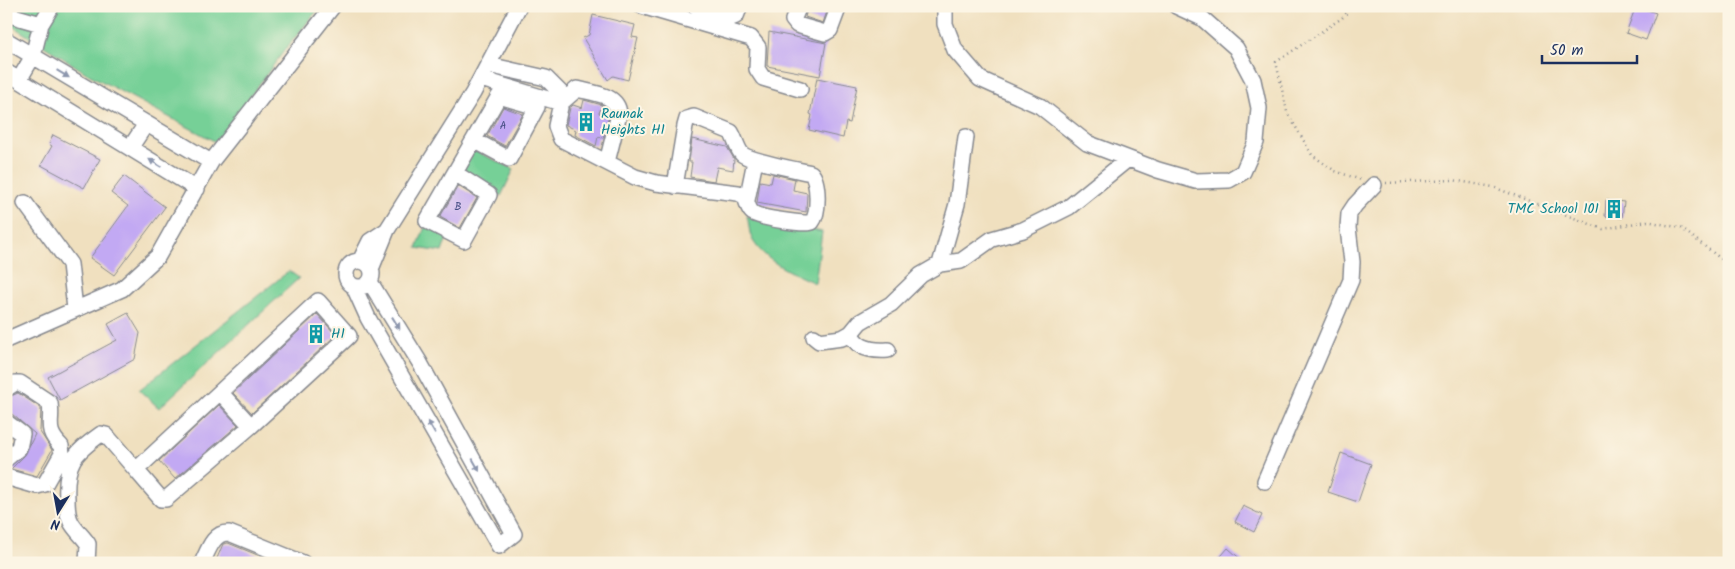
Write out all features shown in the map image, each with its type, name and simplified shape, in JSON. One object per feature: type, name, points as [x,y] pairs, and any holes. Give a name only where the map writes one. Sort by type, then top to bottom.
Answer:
[{"type":"street","points":[[19,80],[33,56],[41,24],[52,6]]},
{"type":"street","points":[[6,340],[122,288],[158,256],[211,162],[332,6]]},
{"type":"street","points":[[354,287],[362,287],[367,270],[387,230],[440,149],[481,79],[520,6]]},
{"type":"street","points":[[642,6],[693,11],[731,18],[736,16],[740,6]]},
{"type":"street","points":[[799,6],[793,20],[797,25],[825,33],[830,30],[839,6]]},
{"type":"street","points":[[945,6],[945,24],[955,50],[980,78],[1040,106],[1087,143],[1128,159],[1196,180],[1229,180],[1243,172],[1256,142],[1259,108],[1253,80],[1236,48],[1202,18],[1176,6]]},
{"type":"street","points":[[693,11],[752,38],[758,47],[757,69],[763,78],[800,89]]},
{"type":"street","points":[[6,14],[41,24]]},
{"type":"street","points":[[6,40],[211,162]]},
{"type":"street","points":[[488,65],[546,78],[564,100]]},
{"type":"street","points":[[6,72],[197,189]]},
{"type":"street","points":[[481,79],[564,100]]},
{"type":"street","points":[[607,162],[619,114],[618,106],[609,98],[577,89],[564,100],[556,126],[561,139],[607,162],[625,174],[675,186],[738,193],[747,200]]},
{"type":"street","points":[[473,93],[494,104]]},
{"type":"street","points":[[440,149],[458,167],[499,96],[536,107],[509,159],[474,140]]},
{"type":"street","points":[[675,186],[685,126],[687,119],[691,117],[731,132],[742,154],[755,161],[766,161],[811,173],[816,179],[816,216],[812,222],[804,224],[755,214],[749,208],[747,200],[755,161]]},
{"type":"street","points":[[130,148],[146,124]]},
{"type":"street","points":[[940,264],[957,204],[966,137]]},
{"type":"street","points":[[814,337],[819,341],[842,338],[851,333],[860,322],[892,304],[921,275],[940,264],[961,261],[992,239],[1024,230],[1069,207],[1128,159]]},
{"type":"street","points":[[1265,481],[1350,280],[1352,262],[1348,228],[1349,214],[1355,204],[1374,185]]},
{"type":"street","points":[[25,202],[70,264],[75,309]]},
{"type":"street","points":[[348,265],[367,270],[514,534],[499,546],[373,327],[354,287],[347,282],[345,273],[348,265]]},
{"type":"street","points":[[87,563],[88,544],[71,523],[68,512],[67,471],[73,458],[84,446],[104,434],[108,436],[136,470],[164,500],[350,338],[321,301],[318,301],[136,470]]},
{"type":"street","points":[[851,333],[853,340],[862,347],[874,351],[888,350]]},
{"type":"street","points":[[6,389],[15,383],[20,383],[50,403],[48,424],[52,436],[61,446],[62,454],[45,484],[37,486],[6,477]]},
{"type":"street","points":[[220,392],[251,426]]},
{"type":"street","points":[[6,422],[22,434],[19,448],[6,459]]},
{"type":"street","points":[[202,563],[217,536],[222,532],[229,533],[303,563]]},
{"type":"path","points":[[1353,6],[1342,18],[1276,62],[1287,112],[1312,155],[1335,170],[1374,185],[1419,180],[1453,180],[1493,187],[1603,229],[1647,221],[1681,228],[1729,265]]},
{"type":"green space","points":[[6,6],[321,6],[284,51],[216,142],[88,74],[6,22]]},
{"type":"green space","points":[[473,150],[514,169],[501,196],[462,171]]},
{"type":"green space","points":[[747,216],[822,232],[815,283],[780,266],[764,254],[752,239]]},
{"type":"green space","points":[[425,227],[448,235],[442,252],[417,248]]},
{"type":"green space","points":[[289,271],[299,278],[159,408],[139,390]]},
{"type":"building","points":[[808,6],[829,6],[823,23],[805,17]]},
{"type":"building","points":[[1636,6],[1656,13],[1646,40],[1626,33]]},
{"type":"building","points":[[593,15],[635,25],[632,37],[638,38],[628,80],[613,76],[608,80],[583,38],[589,35]]},
{"type":"building","points":[[769,32],[826,43],[820,76],[767,66]]},
{"type":"building","points":[[817,78],[857,86],[850,123],[846,122],[843,138],[809,130]]},
{"type":"building","name":"Raunak Heights H1","points":[[584,100],[602,105],[599,113],[609,116],[603,138],[598,137],[596,146],[575,135],[576,130],[566,125],[570,108],[573,105],[582,108]]},
{"type":"building","points":[[503,107],[523,114],[505,146],[487,136]]},
{"type":"building","points":[[53,135],[100,159],[84,188],[41,165],[52,146],[49,144]]},
{"type":"building","points":[[692,139],[727,147],[734,159],[733,170],[717,167],[714,181],[690,177],[692,162],[689,162]]},
{"type":"building","points":[[773,174],[795,179],[793,190],[807,193],[806,212],[757,203],[760,181],[771,183]]},
{"type":"building","points":[[124,176],[165,207],[114,275],[90,258],[128,206],[111,193]]},
{"type":"building","points":[[458,186],[477,198],[460,228],[440,217]]},
{"type":"building","name":"TMC School 101","points":[[1606,200],[1624,202],[1622,218],[1605,216]]},
{"type":"building","points":[[128,313],[140,333],[135,359],[60,400],[48,377],[117,340],[108,324]]},
{"type":"building","points":[[317,314],[336,335],[252,413],[233,393]]},
{"type":"building","points":[[18,393],[41,408],[40,432],[52,450],[37,476],[11,469],[25,455],[35,434],[12,414],[6,413],[6,398]]},
{"type":"building","points":[[219,405],[238,425],[175,479],[159,461]]},
{"type":"building","points":[[1341,453],[1371,464],[1358,502],[1328,492]]},
{"type":"building","points":[[1243,506],[1262,515],[1254,532],[1235,522]]},
{"type":"building","points":[[228,543],[277,563],[215,563],[223,544]]},
{"type":"building","points":[[1228,548],[1245,563],[1215,563]]},
{"type":"place","name":"Raunak Heights H1","points":[[586,122]]},
{"type":"place","name":"TMC School 101","points":[[1614,209]]},
{"type":"place","name":"H1","points":[[316,334]]}]
